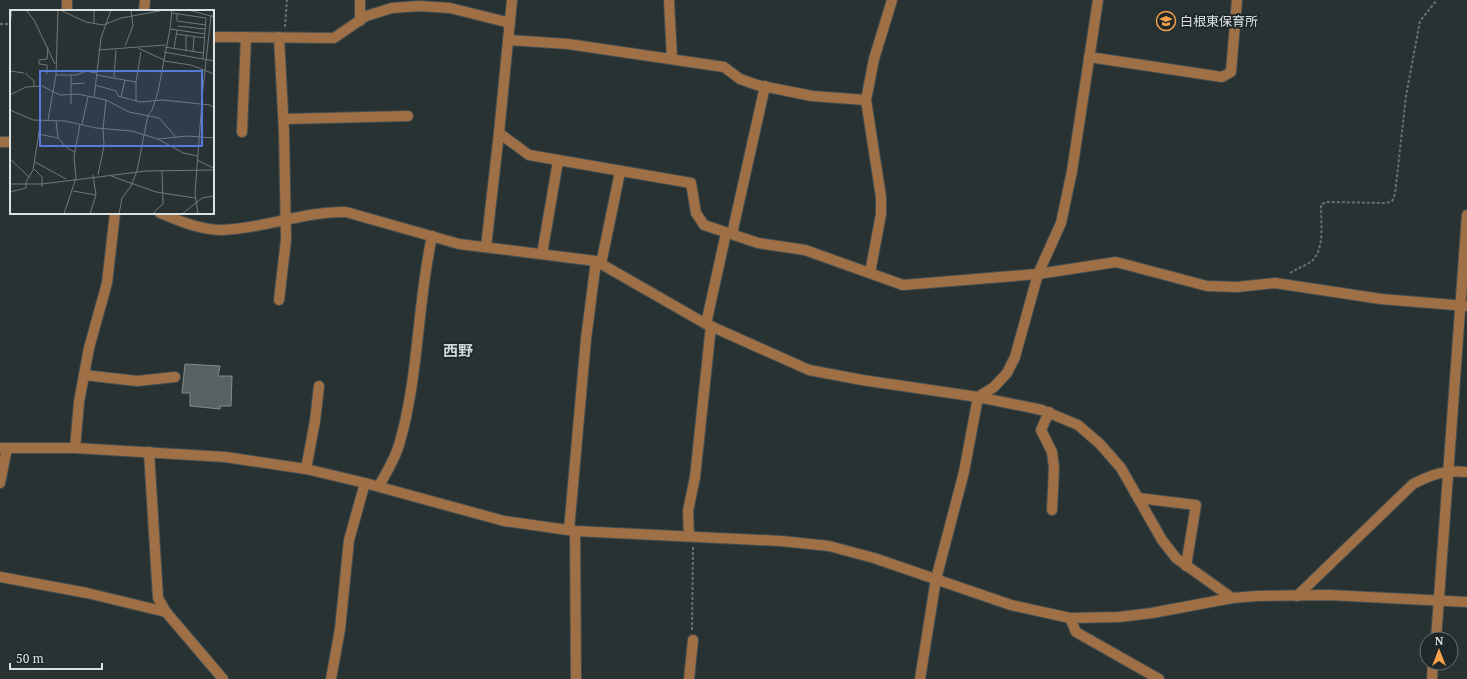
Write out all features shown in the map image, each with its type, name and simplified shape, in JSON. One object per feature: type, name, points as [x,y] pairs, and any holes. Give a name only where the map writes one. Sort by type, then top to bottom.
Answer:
[{"type":"street","points":[[144,10],[145,0]]},
{"type":"street","points":[[360,0],[360,21]]},
{"type":"street","points":[[486,248],[512,0]]},
{"type":"street","points":[[669,0],[672,59]]},
{"type":"street","points":[[870,274],[881,214],[881,197],[866,100],[874,59],[892,0]]},
{"type":"street","points":[[978,396],[994,387],[1007,373],[1015,358],[1038,274],[1061,223],[1068,196],[1098,0]]},
{"type":"street","points":[[1089,57],[1222,77],[1231,72],[1237,0]]},
{"type":"street","points":[[214,37],[334,38],[366,16],[392,8],[419,6],[450,8],[510,23]]},
{"type":"street","points":[[242,132],[246,37]]},
{"type":"street","points":[[279,300],[286,240],[281,37]]},
{"type":"street","points":[[508,40],[568,44],[724,67],[740,79],[765,86],[812,96],[866,100]]},
{"type":"street","points":[[692,536],[688,511],[695,477],[708,325],[765,86]]},
{"type":"street","points":[[284,119],[408,116]]},
{"type":"street","points":[[499,133],[529,155],[620,172],[692,183],[696,213],[704,225],[758,243],[805,250],[903,285],[1038,274],[1116,262],[1207,286],[1237,287],[1275,283],[1381,299],[1464,306]]},
{"type":"street","points":[[542,254],[558,161]]},
{"type":"street","points":[[576,679],[572,530],[586,339],[599,262],[620,172]]},
{"type":"street","points":[[162,214],[184,223],[220,230],[254,227],[327,211],[346,212],[458,244],[599,262],[708,325],[810,370],[862,380],[978,396],[1049,412],[1078,424],[1100,444],[1121,468],[1162,540],[1176,558],[1232,598]]},
{"type":"street","points":[[75,448],[76,428],[89,348],[107,283],[115,214]]},
{"type":"street","points":[[1437,631],[1448,471],[1464,306],[1467,215]]},
{"type":"street","points":[[379,486],[398,447],[410,399],[424,274],[432,236]]},
{"type":"street","points":[[84,375],[137,381],[175,377]]},
{"type":"street","points":[[306,469],[315,421],[319,386]]},
{"type":"street","points":[[920,679],[936,579],[964,472],[978,396]]},
{"type":"street","points":[[1049,412],[1041,430],[1052,452],[1054,468],[1052,510]]},
{"type":"street","points":[[0,483],[3,448],[75,448],[225,457],[306,469],[379,486],[504,521],[572,530],[781,541],[829,546],[874,558],[1011,605],[1070,618],[1138,615],[1232,598],[1329,595],[1467,602]]},
{"type":"street","points":[[150,452],[158,598],[166,612],[223,679]]},
{"type":"street","points":[[1297,596],[1412,484],[1431,475],[1448,471],[1467,472]]},
{"type":"street","points":[[331,679],[340,629],[349,540],[365,483]]},
{"type":"street","points":[[1138,498],[1196,505],[1186,566]]},
{"type":"street","points":[[0,577],[87,593],[166,612]]},
{"type":"street","points":[[1070,618],[1076,632],[1159,679]]},
{"type":"street","points":[[689,679],[693,640]]},
{"type":"path","points":[[281,37],[287,0]]},
{"type":"path","points":[[1275,283],[1312,260],[1317,253],[1320,243],[1321,205],[1326,202],[1386,203],[1392,201],[1395,194],[1406,96],[1420,21],[1437,0]]},
{"type":"path","points":[[692,536],[691,620],[693,640]]},
{"type":"building","points":[[185,364],[220,366],[218,376],[232,376],[231,406],[220,406],[220,409],[190,406],[190,393],[182,393]]},
{"type":"place","name":"白根東保育所","points":[[1166,21]]},
{"type":"district","name":"西野","points":[[458,351]]}]
